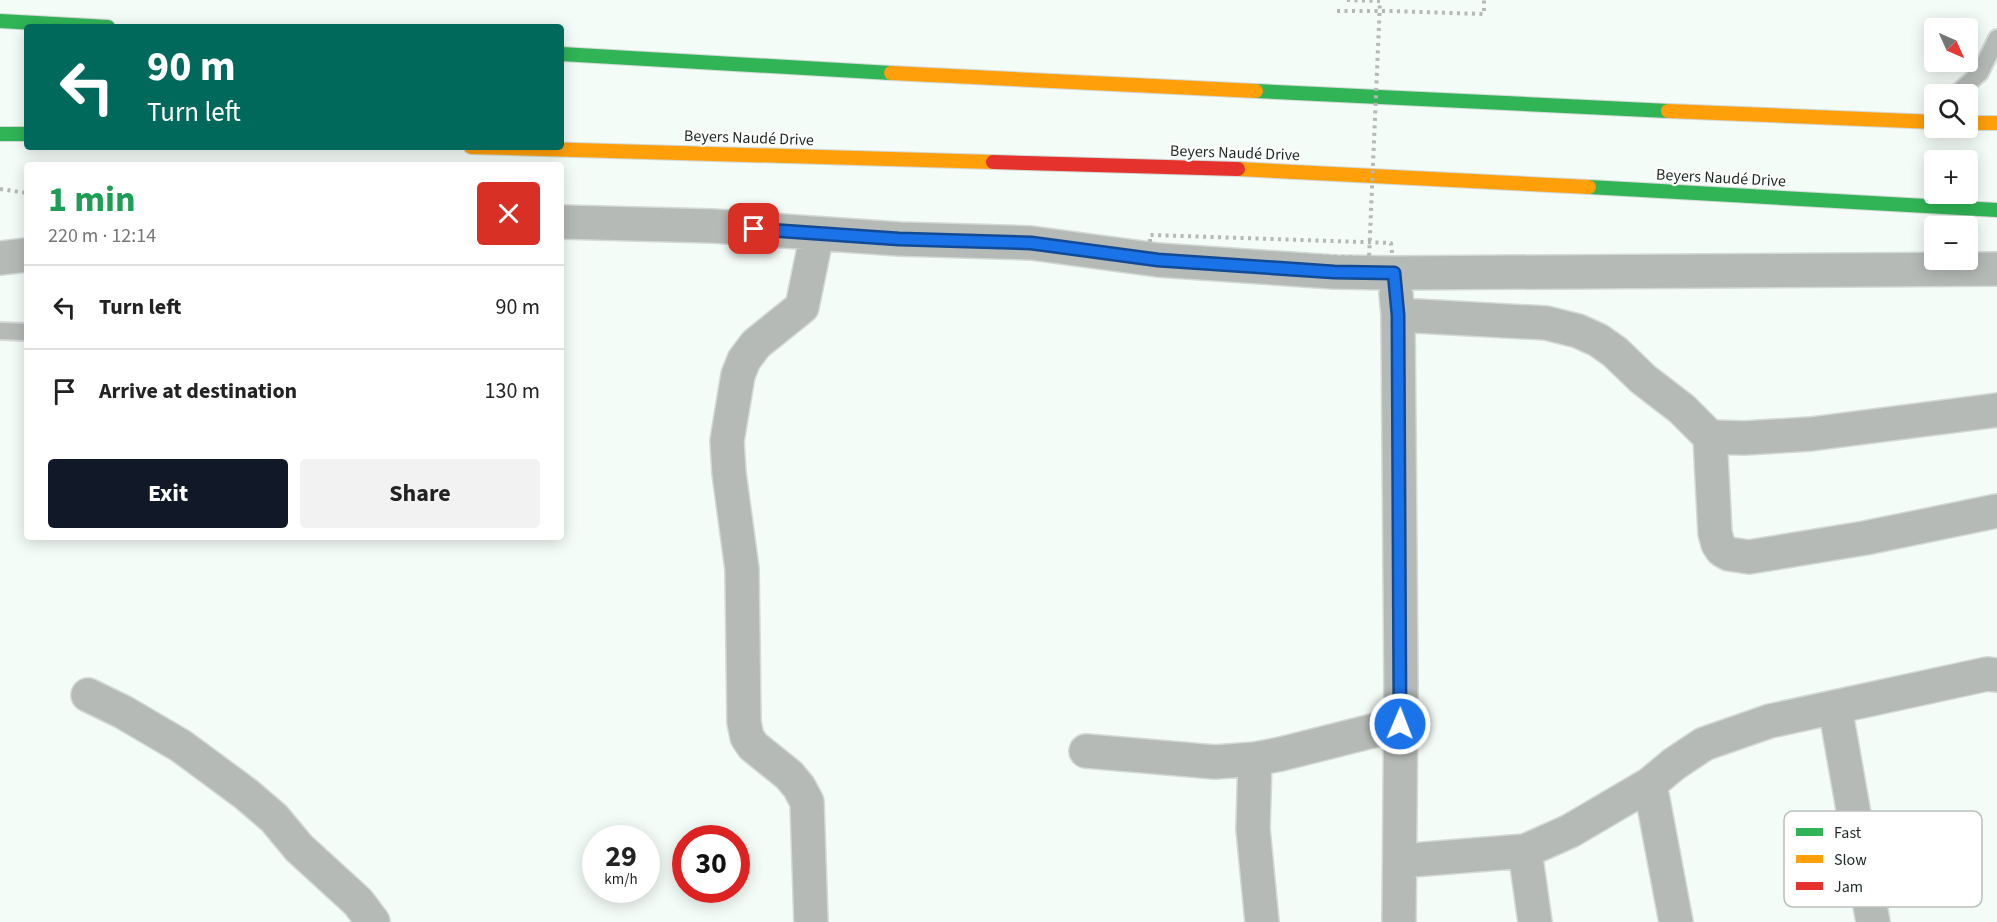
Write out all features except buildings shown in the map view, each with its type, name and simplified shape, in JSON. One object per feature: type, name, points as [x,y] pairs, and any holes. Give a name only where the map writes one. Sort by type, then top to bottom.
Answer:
[{"type":"main road","points":[[0,21],[54,24]]},
{"type":"main road","points":[[564,54],[978,78],[1884,122]]},
{"type":"main road","points":[[1978,123],[1997,123]]},
{"type":"main road","points":[[0,134],[24,134]]},
{"type":"main road","name":"Beyers Naudé Drive","points":[[564,150],[1274,170],[1997,210]]},
{"type":"street","points":[[564,222],[712,226],[899,239],[1031,243],[1158,260],[1334,272],[1997,269]]},
{"type":"street","points":[[811,922],[807,802],[789,775],[753,746],[747,737],[744,722],[742,569],[727,441],[738,375],[744,360],[756,344],[801,307],[818,234]]},
{"type":"street","points":[[0,258],[24,255]]},
{"type":"street","points":[[1394,273],[1398,315],[1399,922]]},
{"type":"street","points":[[1398,315],[1546,322],[1578,331],[1598,340],[1615,352],[1643,379],[1682,409],[1710,437],[1715,533],[1722,550],[1737,556],[1749,557],[1865,538],[1997,511]]},
{"type":"street","points":[[1710,437],[1744,438],[1811,434],[1997,410]]},
{"type":"street","points":[[1400,861],[1525,851],[1570,831],[1650,784],[1704,744],[1770,721],[1987,674],[1997,675]]},
{"type":"street","points":[[87,694],[181,746],[228,780],[274,818],[299,848],[358,902],[374,922]]},
{"type":"street","points":[[1835,707],[1853,811]]},
{"type":"street","points":[[1086,751],[1215,762],[1255,759],[1400,724]]},
{"type":"street","points":[[1255,759],[1253,829],[1262,922]]},
{"type":"street","points":[[1650,784],[1676,922]]},
{"type":"street","points":[[1525,851],[1535,922]]},
{"type":"street","points":[[1870,907],[1873,922]]},
{"type":"lane","points":[[1967,84],[1980,73],[1997,38]]},
{"type":"lane","points":[[1884,122],[1924,115]]},
{"type":"lane","points":[[0,331],[24,332]]},
{"type":"path","points":[[1347,0],[1380,1],[1370,223],[1370,235],[1369,247],[1369,258],[1150,250],[1149,235],[1361,242],[1371,242],[1391,243],[1394,273]]},
{"type":"path","points":[[1337,11],[1484,14],[1484,0]]},
{"type":"path","points":[[0,189],[24,193]]},
{"type":"traffic: fast","points":[[0,21],[54,24]]},
{"type":"traffic: fast","points":[[564,54],[891,73]]},
{"type":"traffic: fast","points":[[1256,91],[1668,111]]},
{"type":"traffic: fast","points":[[0,134],[24,134]]},
{"type":"traffic: fast","points":[[1589,187],[1997,210]]},
{"type":"traffic: slow","points":[[891,73],[1256,91]]},
{"type":"traffic: slow","points":[[1668,111],[1924,122]]},
{"type":"traffic: slow","points":[[1978,123],[1997,123]]},
{"type":"traffic: slow","points":[[564,150],[993,162]]},
{"type":"traffic: slow","points":[[1238,169],[1589,187]]},
{"type":"traffic: jam","points":[[993,162],[1238,169]]},
{"type":"route","points":[[754,229],[899,239],[1031,243],[1158,260],[1334,272],[1394,273],[1398,315],[1400,724]]}]
